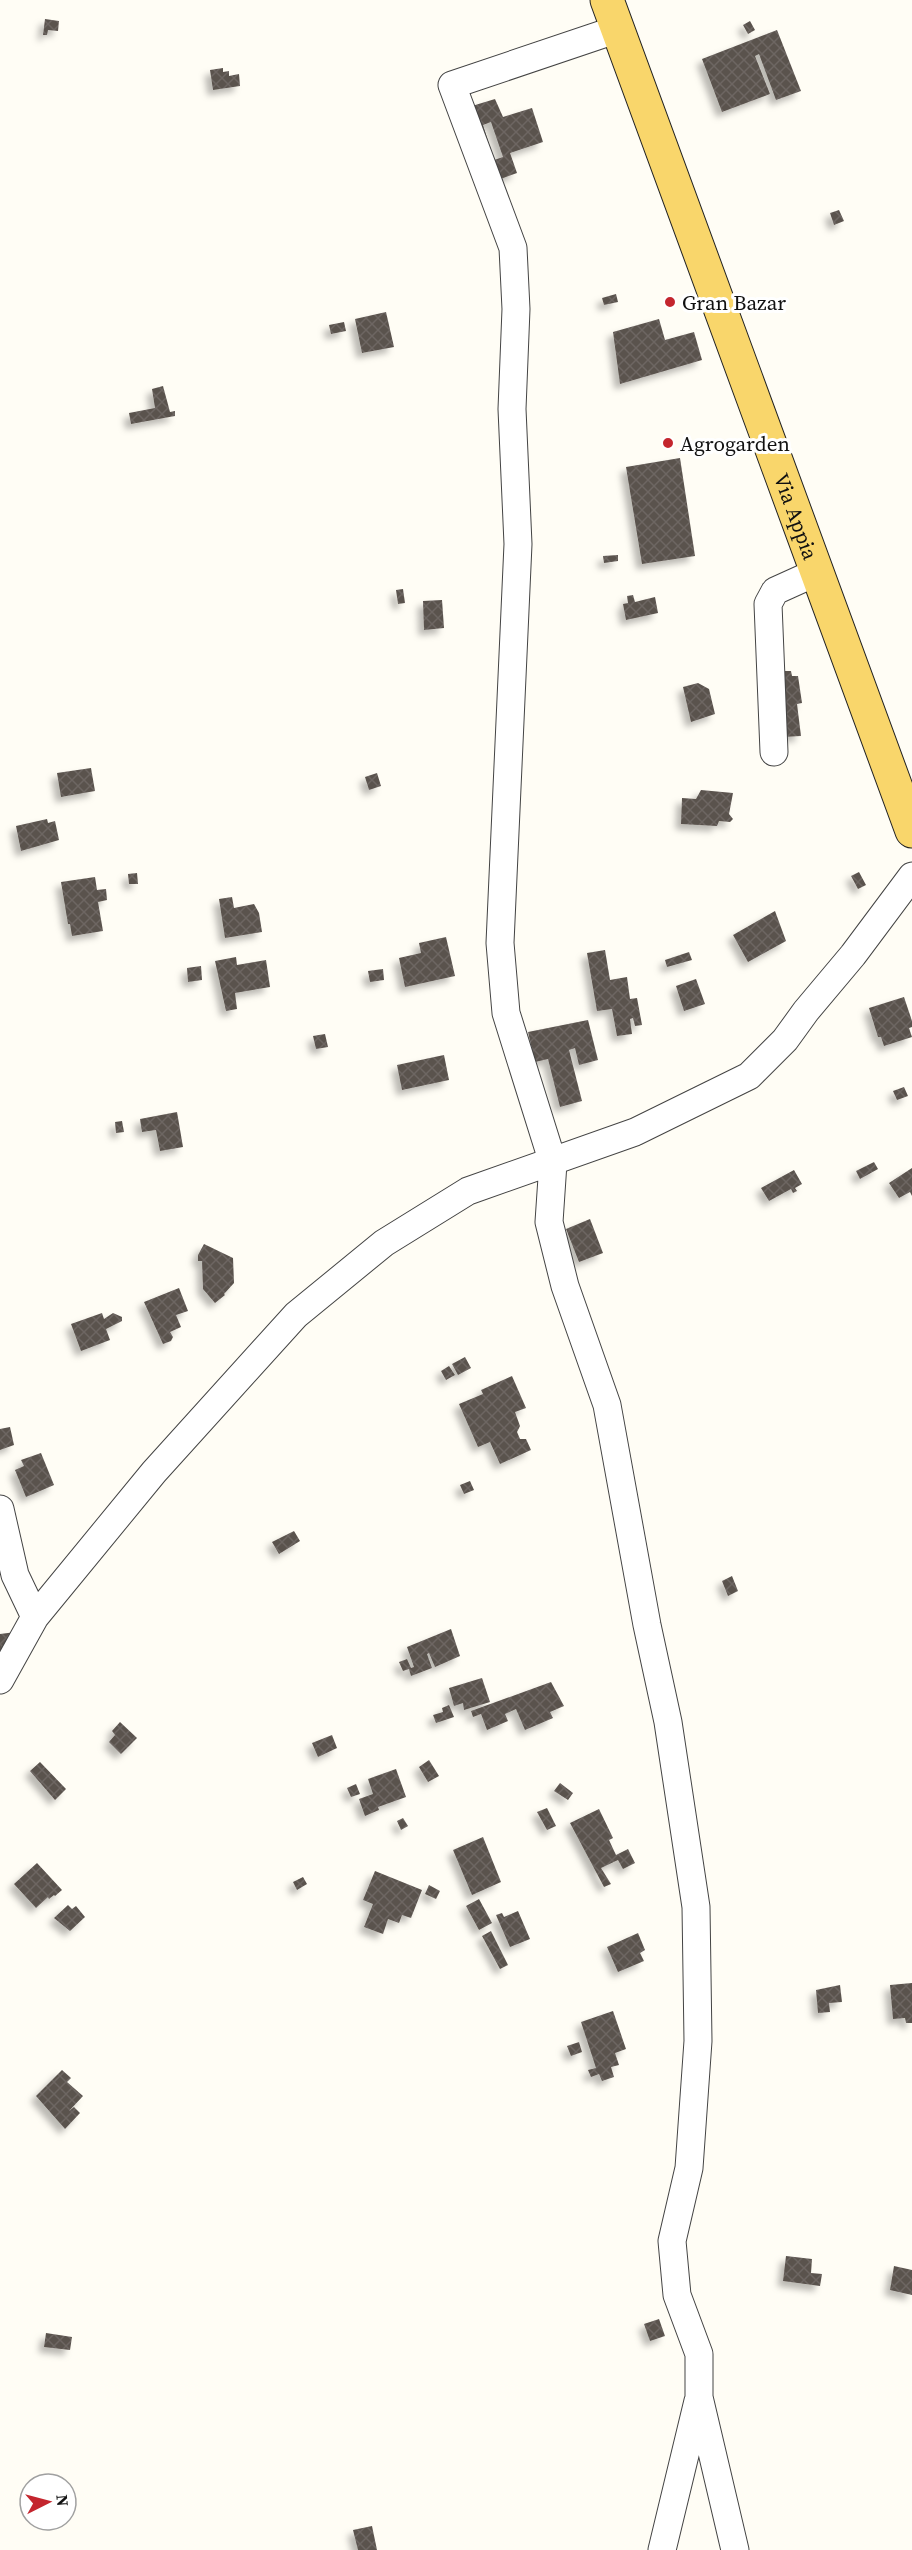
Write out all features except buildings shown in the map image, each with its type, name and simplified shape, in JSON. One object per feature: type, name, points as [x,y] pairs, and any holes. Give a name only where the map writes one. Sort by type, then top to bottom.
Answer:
[{"type":"main road","name":"Via Appia","points":[[612,15],[908,812]]},
{"type":"street","points":[[612,15],[452,85],[513,248],[516,309],[512,409],[518,544],[500,943],[506,1013],[553,1163],[549,1222],[565,1286],[607,1405],[646,1625],[668,1722],[696,1907],[698,2041],[688,2168],[672,2241],[677,2295],[699,2354],[699,2397],[735,2550]]},
{"type":"street","points":[[774,752],[768,604],[775,591],[817,572]]},
{"type":"street","points":[[0,1680],[35,1617],[154,1472],[296,1316],[384,1243],[468,1191],[553,1163],[635,1132],[749,1076],[785,1040],[806,1011],[854,955],[912,876]]},
{"type":"street","points":[[0,1509],[15,1575],[35,1617]]},
{"type":"street","points":[[662,2550],[699,2397]]},
{"type":"place","name":"Gran Bazar","points":[[670,302]]},
{"type":"place","name":"Agrogarden","points":[[668,443]]}]
